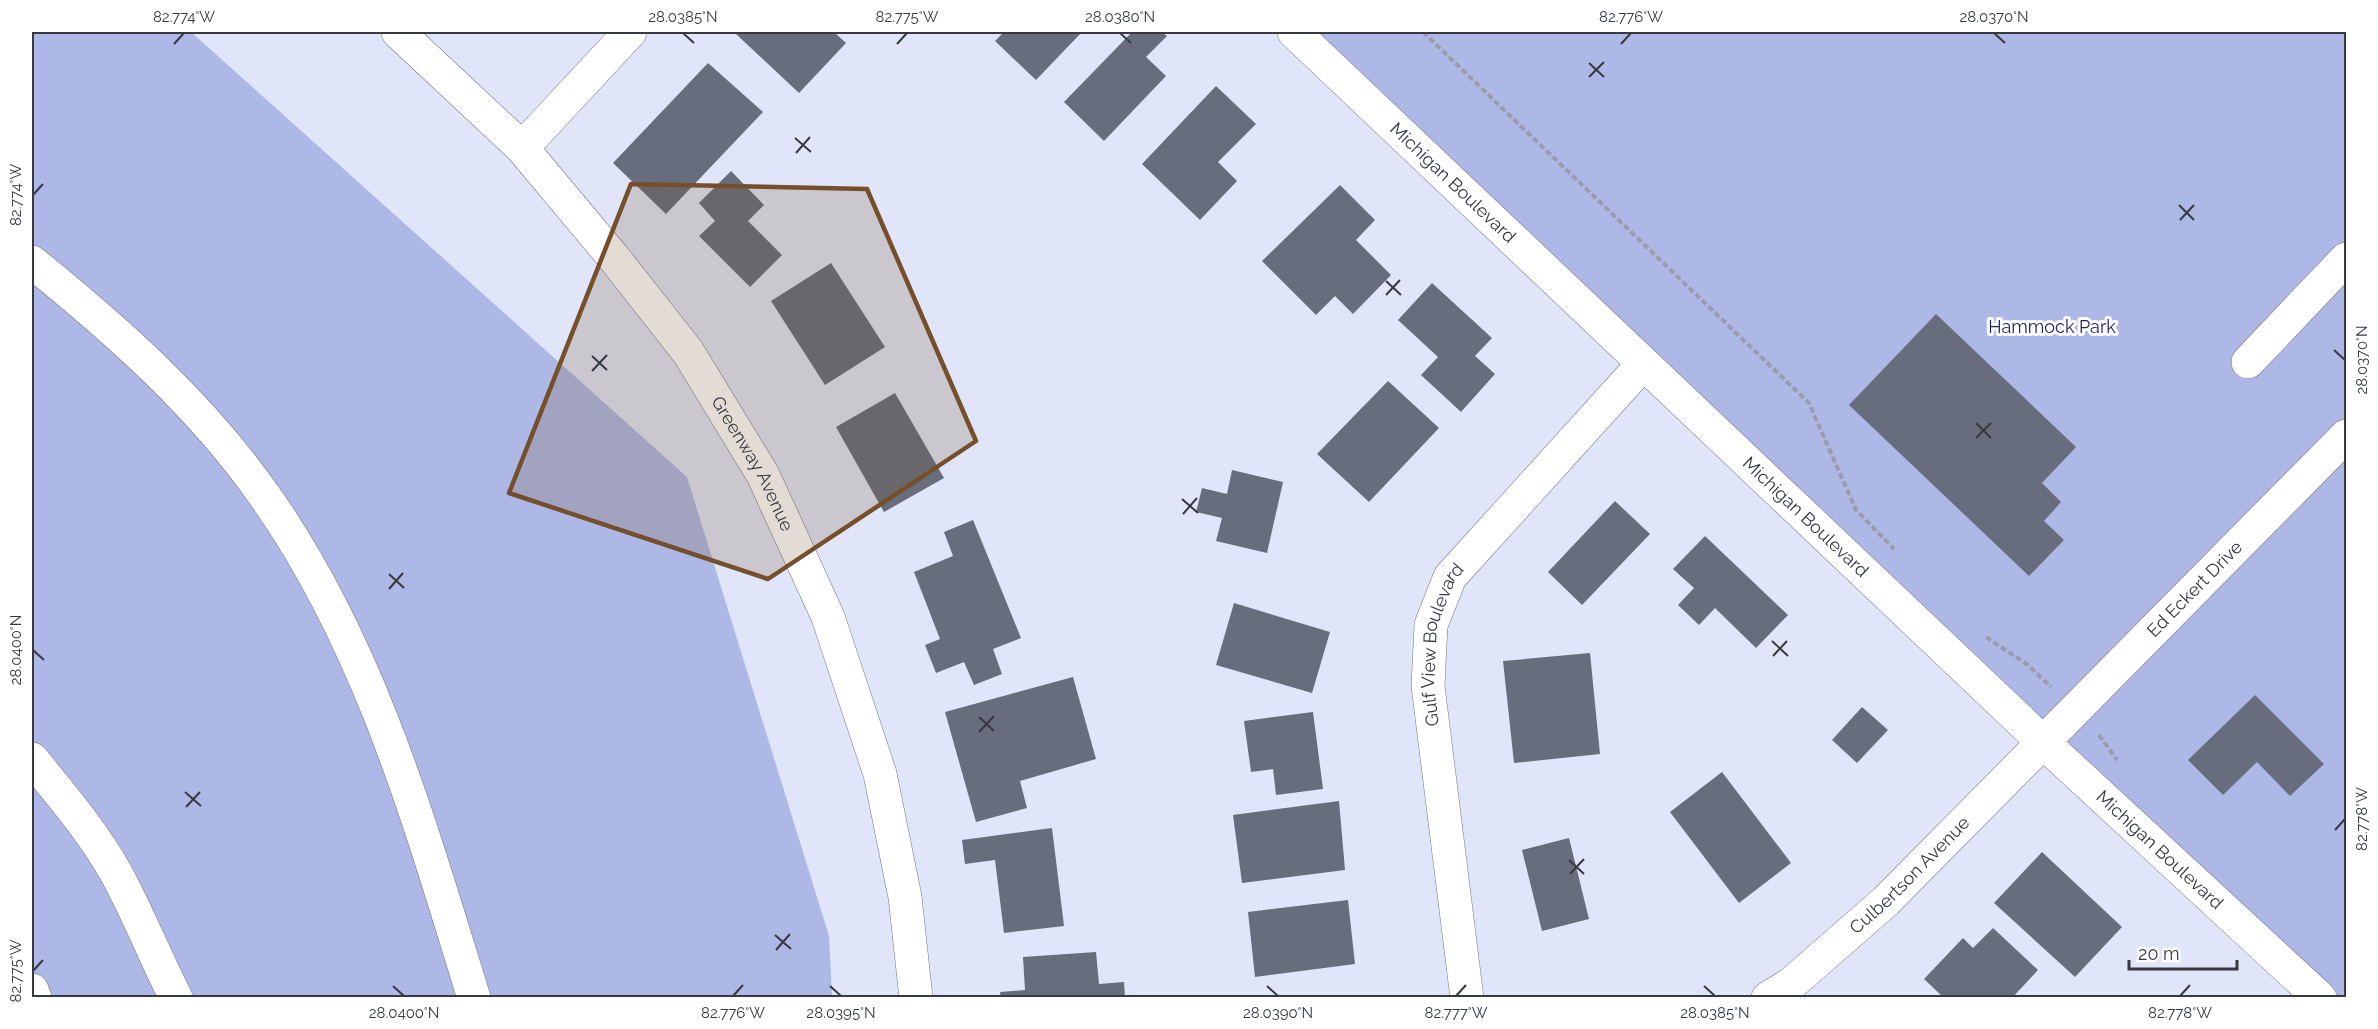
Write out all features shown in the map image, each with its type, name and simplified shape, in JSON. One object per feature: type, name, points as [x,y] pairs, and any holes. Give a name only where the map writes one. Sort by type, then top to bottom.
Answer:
[{"type":"street","name":"Greenway Avenue","points":[[398,32],[522,148],[614,258],[688,352],[768,486],[828,616],[880,774],[905,897],[916,998]]},
{"type":"street","points":[[522,148],[630,32]]},
{"type":"street","name":"Michigan Boulevard","points":[[1294,32],[2045,744],[2320,998]]},
{"type":"street","points":[[32,262],[135,350],[196,411],[263,493],[296,543],[337,617],[386,730],[412,802],[474,998]]},
{"type":"street","points":[[2248,362],[2345,264]]},
{"type":"street","name":"Gulf View Boulevard","points":[[1467,998],[1428,686],[1431,625],[1450,577],[1643,364]]},
{"type":"street","name":"Ed Eckert Drive","points":[[2045,744],[2346,436]]},
{"type":"street","name":"Culbertson Avenue","points":[[1767,998],[1791,984],[1886,901],[2045,744]]},
{"type":"street","points":[[32,759],[72,808],[104,854],[127,894],[176,998]]},
{"type":"street","points":[[32,990],[35,998]]},
{"type":"path","points":[[1423,32],[1809,403],[1856,510],[1898,553]]},
{"type":"path","points":[[1978,630],[2028,665],[2108,745],[2122,768]]},
{"type":"highlighted area","points":[[631,184],[867,189],[976,441],[768,579],[509,493]]},
{"type":"green space","points":[[32,32],[191,32],[687,477],[829,936],[832,997],[32,997]]},
{"type":"green space","name":"Hammock Park","points":[[1309,32],[2346,32],[2346,997],[2333,997]]},
{"type":"building","points":[[738,32],[834,32],[846,43],[799,93],[736,34]]},
{"type":"building","points":[[1004,32],[1082,32],[1036,80],[995,41]]},
{"type":"building","points":[[1132,32],[1162,32],[1167,36],[1146,57],[1166,76],[1104,141],[1064,102]]},
{"type":"building","points":[[708,63],[763,112],[666,214],[613,163]]},
{"type":"building","points":[[1216,86],[1256,124],[1218,162],[1237,181],[1200,220],[1142,164]]},
{"type":"building","points":[[731,171],[764,205],[748,221],[782,255],[750,287],[699,236],[715,221],[699,203]]},
{"type":"building","points":[[1340,185],[1375,220],[1356,240],[1391,275],[1353,314],[1335,296],[1316,315],[1262,261]]},
{"type":"building","points":[[831,263],[885,347],[825,385],[771,301]]},
{"type":"building","points":[[1432,283],[1492,338],[1475,356],[1495,374],[1461,412],[1421,375],[1438,357],[1398,320]]},
{"type":"building","points":[[1936,314],[2076,447],[2042,483],[2061,502],[2044,521],[2064,540],[2029,576],[1849,405]]},
{"type":"building","points":[[1388,381],[1439,428],[1369,502],[1317,454]]},
{"type":"building","points":[[895,393],[944,478],[884,512],[836,427]]},
{"type":"building","points":[[1232,470],[1283,482],[1267,553],[1216,541],[1222,518],[1196,512],[1202,488],[1227,494]]},
{"type":"building","points":[[1615,501],[1650,534],[1582,605],[1548,572]]},
{"type":"building","points":[[973,520],[1021,638],[993,649],[1002,674],[974,685],[964,662],[936,673],[925,645],[940,639],[914,572],[953,556],[944,532]]},
{"type":"building","points":[[1705,536],[1788,615],[1756,648],[1715,608],[1699,625],[1678,605],[1694,588],[1673,569]]},
{"type":"building","points":[[1234,603],[1330,632],[1312,693],[1216,665]]},
{"type":"building","points":[[1590,653],[1600,754],[1514,763],[1503,661]]},
{"type":"building","points":[[1073,677],[1096,759],[1020,781],[1027,808],[976,822],[945,712]]},
{"type":"building","points":[[2255,695],[2324,764],[2290,796],[2257,762],[2223,795],[2188,760]]},
{"type":"building","points":[[1862,707],[1888,730],[1857,763],[1832,740]]},
{"type":"building","points":[[1313,712],[1323,789],[1276,795],[1273,769],[1251,772],[1244,721]]},
{"type":"building","points":[[1722,772],[1791,863],[1739,903],[1670,812]]},
{"type":"building","points":[[1339,801],[1345,870],[1242,883],[1233,815]]},
{"type":"building","points":[[1052,828],[1064,926],[1004,933],[995,860],[965,864],[962,840]]},
{"type":"building","points":[[1569,838],[1589,919],[1542,931],[1522,850]]},
{"type":"building","points":[[2042,852],[2122,927],[2075,977],[1994,903]]},
{"type":"building","points":[[1348,900],[1355,964],[1255,977],[1248,912]]},
{"type":"building","points":[[1993,928],[2038,970],[2012,998],[1944,998],[1924,979],[1963,938],[1973,948]]},
{"type":"building","points":[[1096,952],[1099,984],[1124,982],[1125,998],[1001,998],[1000,992],[1025,990],[1023,957]]}]
